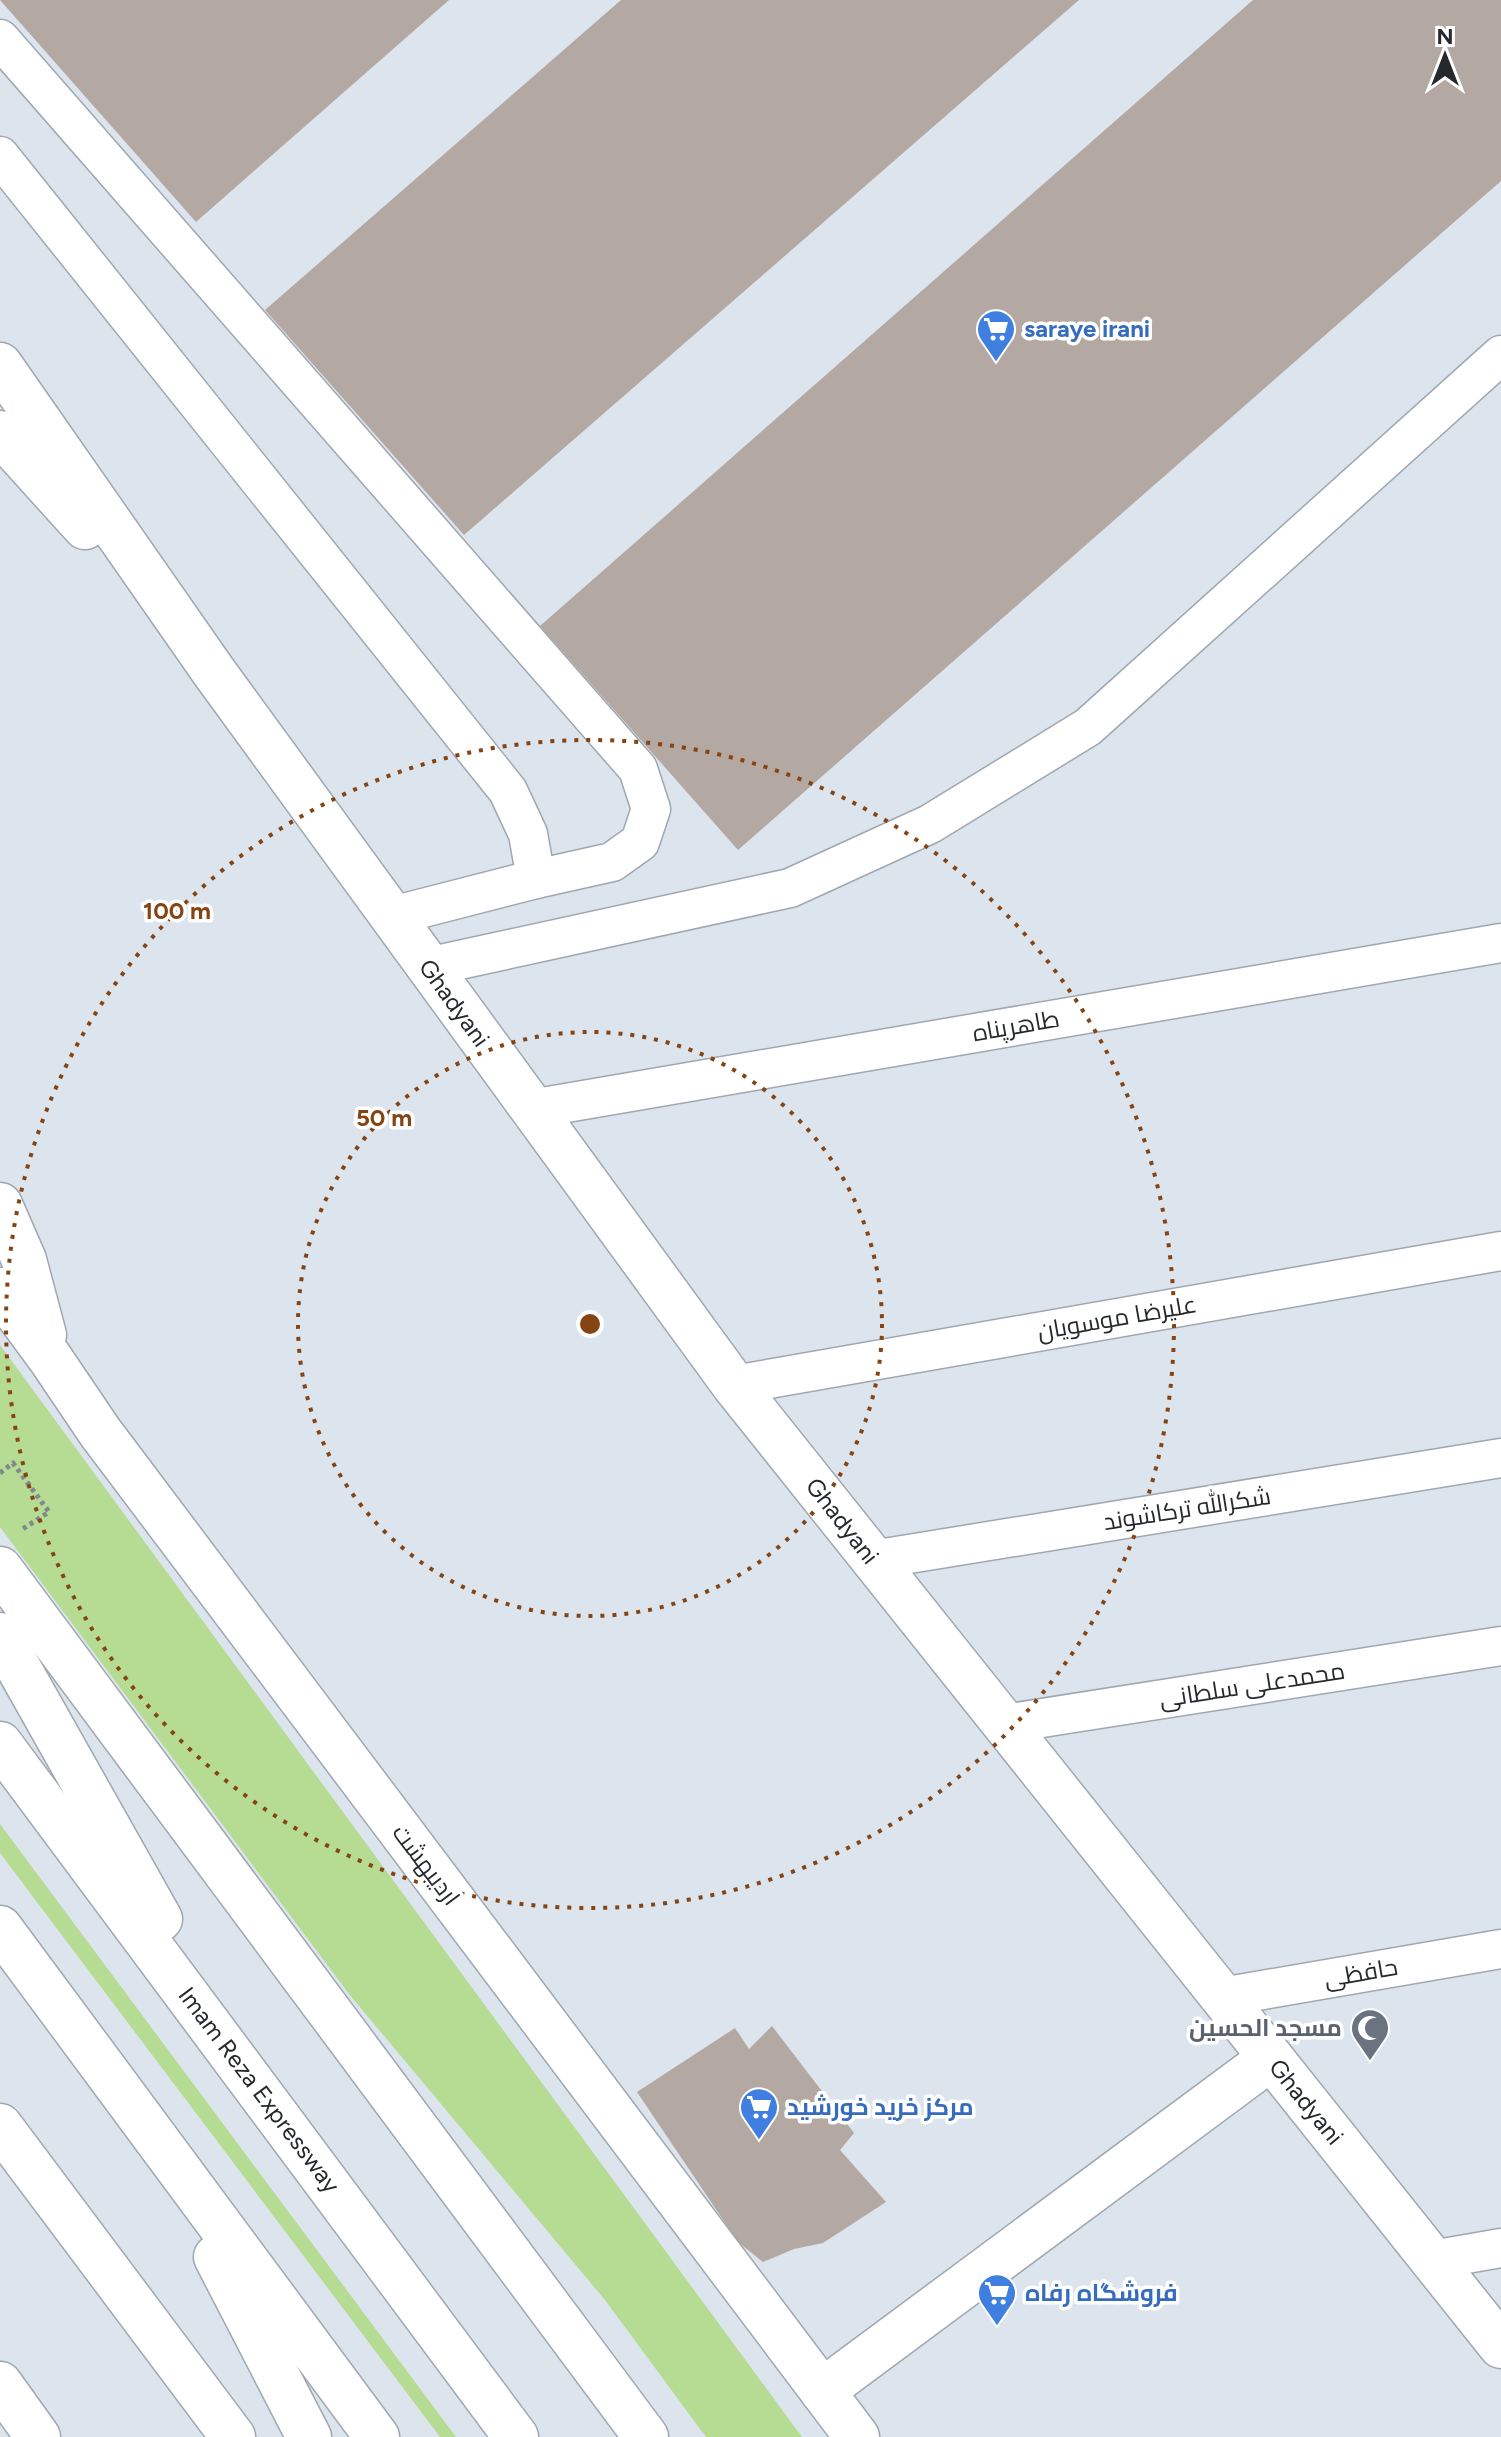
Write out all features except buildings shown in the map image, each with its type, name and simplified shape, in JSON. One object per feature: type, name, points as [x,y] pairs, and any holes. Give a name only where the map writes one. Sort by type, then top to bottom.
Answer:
[{"type":"main road","points":[[0,365],[214,672]]},
{"type":"main road","points":[[0,433],[214,672]]},
{"type":"main road","name":"Ghadyani","points":[[214,672],[734,1385],[1501,2346]]},
{"type":"main road","points":[[0,1205],[24,1260],[50,1358]]},
{"type":"main road","name":"اردیبهشت","points":[[0,1290],[100,1432],[857,2437]]},
{"type":"main road","points":[[0,1569],[646,2437]]},
{"type":"main road","points":[[0,1635],[248,2074]]},
{"type":"main road","name":"Imam Reza Expressway","points":[[0,1744],[516,2437]]},
{"type":"main road","points":[[0,1928],[377,2437]]},
{"type":"main road","points":[[822,2391],[1271,2058]]},
{"type":"main road","points":[[0,2126],[233,2437]]},
{"type":"main road","points":[[155,2137],[309,2437]]},
{"type":"main road","points":[[0,2384],[38,2437]]},
{"type":"street","points":[[0,39],[638,769],[651,809],[640,842],[612,862],[392,916]]},
{"type":"street","points":[[0,156],[508,791],[528,834],[536,879]]},
{"type":"street","points":[[427,967],[790,888],[930,824],[1088,727],[1501,355]]},
{"type":"street","name":"طاهرپناه","points":[[531,1109],[1501,943]]},
{"type":"street","name":"علیرضا موسویان","points":[[734,1385],[1501,1251]]},
{"type":"street","name":"شکرالله ترکاشوند","points":[[872,1560],[1501,1458]]},
{"type":"street","name":"محمدعلی سلطانی","points":[[1004,1724],[1501,1646]]},
{"type":"street","name":"حافظی","points":[[1222,1997],[1501,1949]]},
{"type":"street","points":[[1432,2260],[1501,2248]]},
{"type":"path","points":[[0,1473],[13,1463],[49,1512],[21,1530]]},
{"type":"green space","points":[[0,1345],[802,2437],[706,2437],[605,2300],[349,1994],[0,1527]]},
{"type":"green space","points":[[0,1824],[456,2437],[440,2437],[0,1853]]},
{"type":"place","name":"saraye irani","points":[[996,363]]},
{"type":"place","name":"مسجد الحسین","points":[[1370,2062]]},
{"type":"place","name":"مرکز خرید خورشید","points":[[759,2141]]},
{"type":"place","name":"فروشگاه رفاه","points":[[997,2327]]}]
